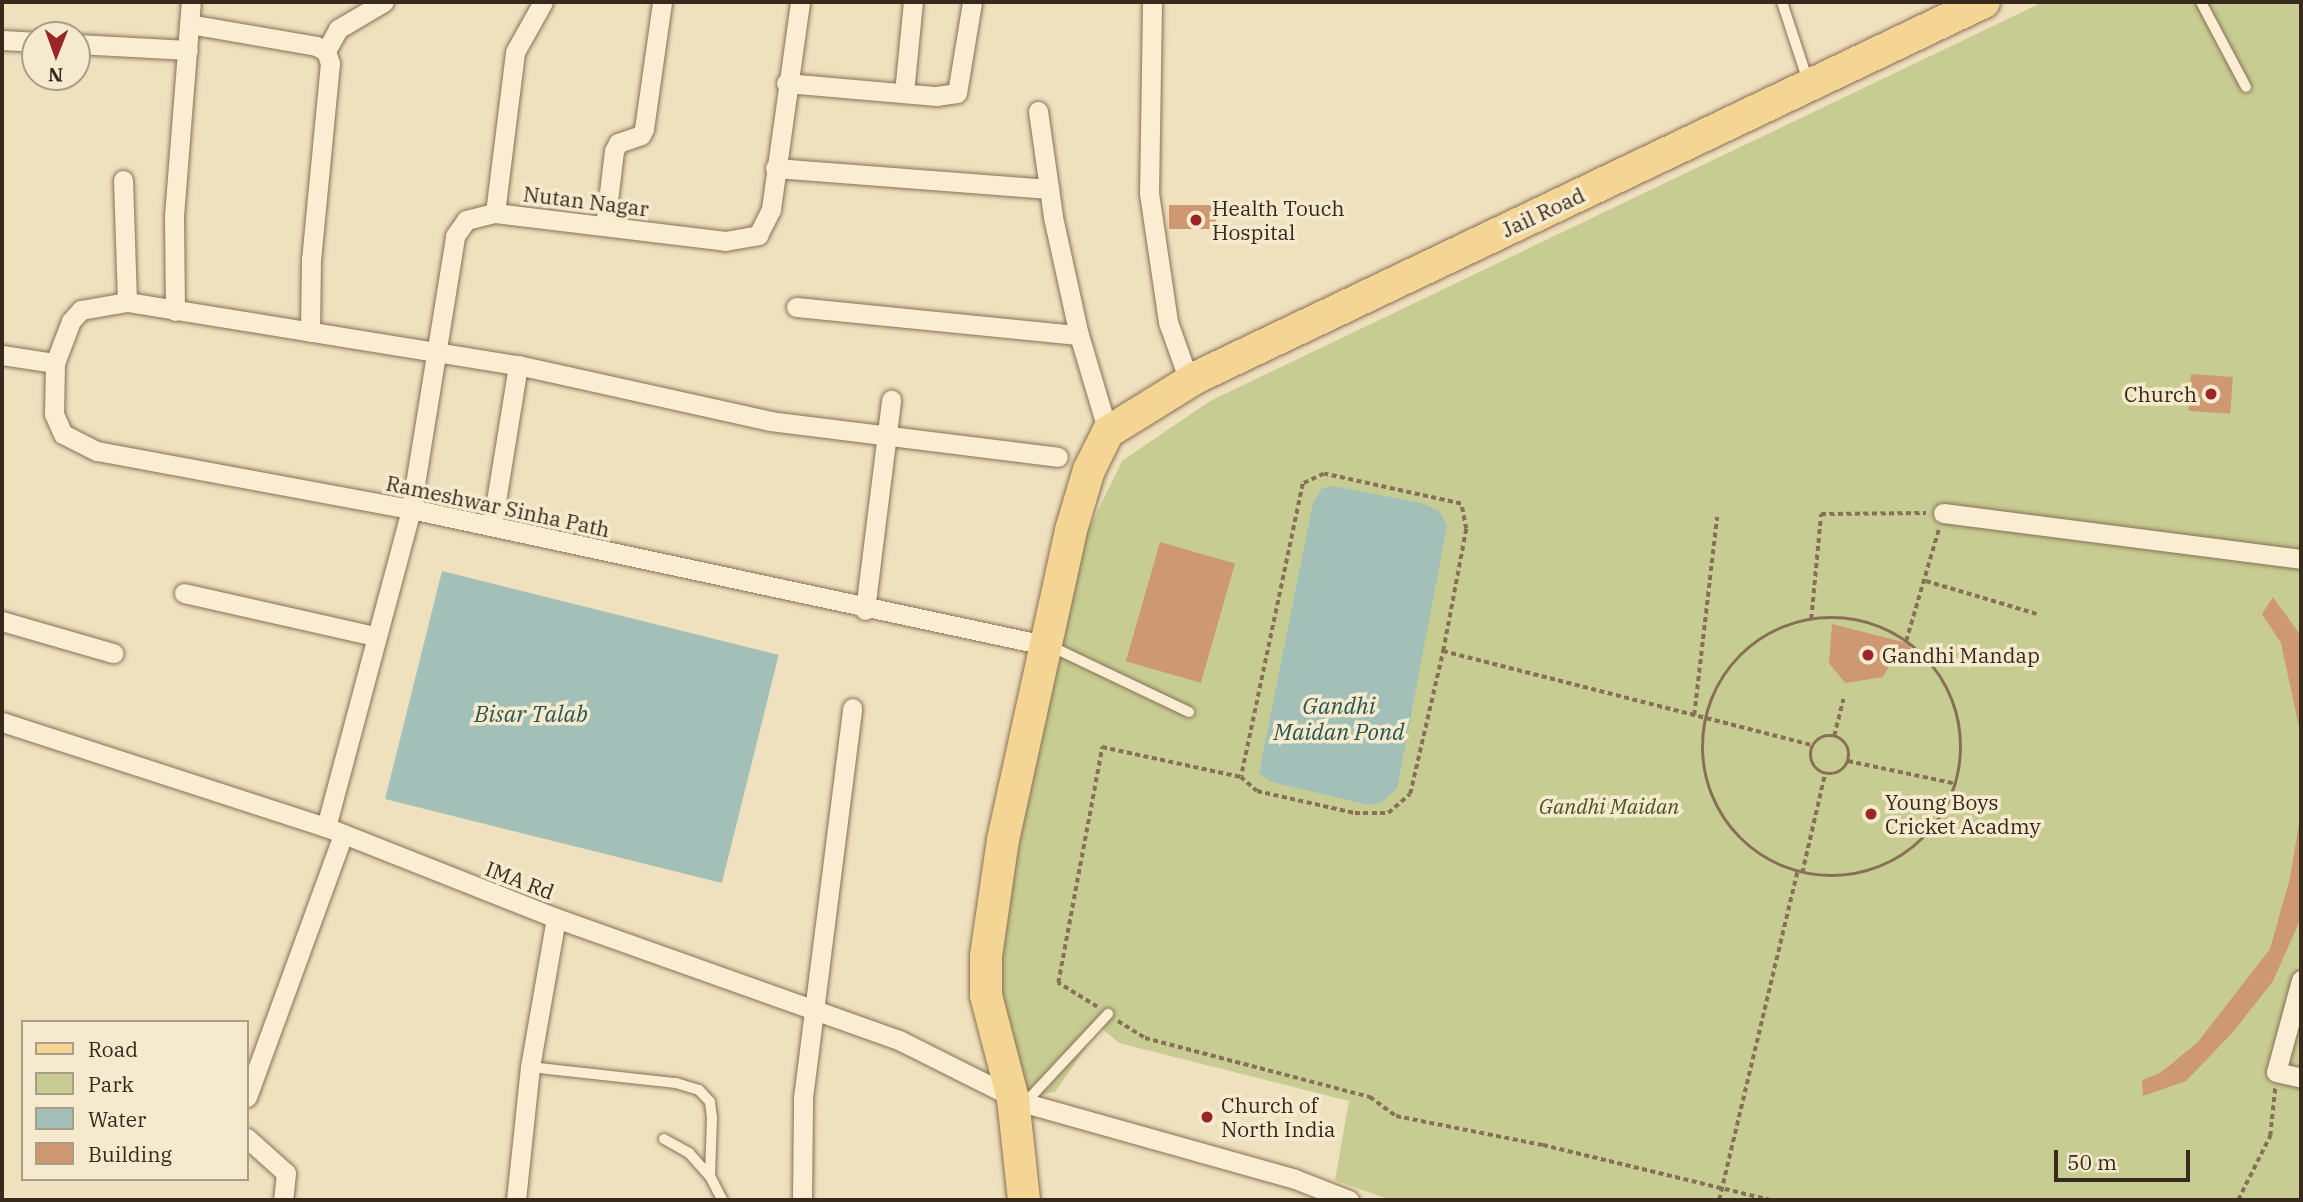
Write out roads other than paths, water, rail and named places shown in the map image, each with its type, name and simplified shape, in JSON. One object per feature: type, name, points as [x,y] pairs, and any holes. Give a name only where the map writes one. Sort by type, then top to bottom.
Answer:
[{"type":"main road","name":"Jail Road","points":[[1108,432],[1189,381],[1984,2]]},
{"type":"main road","points":[[1024,1200],[1019,1101],[986,995],[986,956],[1003,840],[1049,646],[1071,530],[1089,470],[1108,432]]},
{"type":"street","points":[[175,312],[174,216],[191,2]]},
{"type":"street","points":[[310,332],[316,199],[330,79],[326,51],[338,29],[384,2]]},
{"type":"street","points":[[495,213],[515,52],[543,2]]},
{"type":"street","points":[[605,226],[614,151],[618,143],[641,135],[644,129],[662,2]]},
{"type":"street","name":"Nutan Nagar","points":[[248,1094],[335,831],[375,636],[411,509],[455,236],[466,220],[495,213],[744,240],[758,235],[767,224],[800,2]]},
{"type":"street","points":[[904,93],[913,2]]},
{"type":"street","points":[[786,83],[904,93],[957,93],[972,2]]},
{"type":"street","points":[[1152,5],[1149,192],[1168,322],[1189,381]]},
{"type":"street","points":[[190,24],[316,46],[326,51]]},
{"type":"street","points":[[2,40],[21,41]]},
{"type":"street","points":[[91,45],[188,50]]},
{"type":"street","points":[[1038,111],[1049,189],[1079,335],[1108,432]]},
{"type":"street","points":[[775,168],[1049,189]]},
{"type":"street","points":[[123,180],[127,302],[175,312],[518,365],[770,421],[1058,457]]},
{"type":"street","name":"Rameshwar Sinha Path","points":[[127,302],[81,310],[71,321],[55,363],[54,414],[63,434],[77,444],[411,509],[864,610],[1049,646]]},
{"type":"street","points":[[796,307],[1079,335]]},
{"type":"street","points":[[2,355],[55,363]]},
{"type":"street","points":[[492,526],[518,365]]},
{"type":"street","points":[[864,610],[891,400]]},
{"type":"street","points":[[1943,513],[2301,559]]},
{"type":"street","points":[[184,593],[375,636]]},
{"type":"street","points":[[2,621],[113,653]]},
{"type":"street","points":[[802,1200],[803,1098],[817,1010],[852,708]]},
{"type":"street","name":"IMA Rd","points":[[2,722],[335,831],[556,918],[899,1040],[1019,1101],[1295,1179],[1349,1200]]},
{"type":"street","points":[[516,1200],[530,1067],[556,918]]},
{"type":"street","points":[[2301,980],[2276,1072],[2301,1078]]},
{"type":"street","points":[[248,1139],[286,1172],[283,1200]]},
{"type":"lane","points":[[1782,2],[1810,85]]},
{"type":"lane","points":[[2201,2],[2246,87]]},
{"type":"lane","points":[[1049,646],[1189,712]]},
{"type":"lane","points":[[1019,1101],[1108,1014]]},
{"type":"lane","points":[[530,1067],[676,1083],[699,1090],[711,1110],[710,1176]]},
{"type":"lane","points":[[664,1139],[688,1153],[710,1176],[722,1200]]},
{"type":"water","name":"Gandhi Maidan Pond","points":[[1333,486],[1422,503],[1439,511],[1447,526],[1397,789],[1381,803],[1369,805],[1271,782],[1259,773],[1313,503],[1322,488]]},
{"type":"water","name":"Bisar Talab","points":[[442,571],[779,655],[722,883],[385,799]]},
{"type":"place","name":"Health Touch Hospital","points":[[1196,220]]},
{"type":"place","name":"Church","points":[[2211,394]]},
{"type":"place","name":"Gandhi Mandap","points":[[1868,655]]},
{"type":"place","name":"Young Boys Cricket Acadmy","points":[[1871,814]]},
{"type":"place","name":"Church of North India","points":[[1207,1117]]},
{"type":"park label","name":"Gandhi Maidan","points":[[1609,806]]}]
